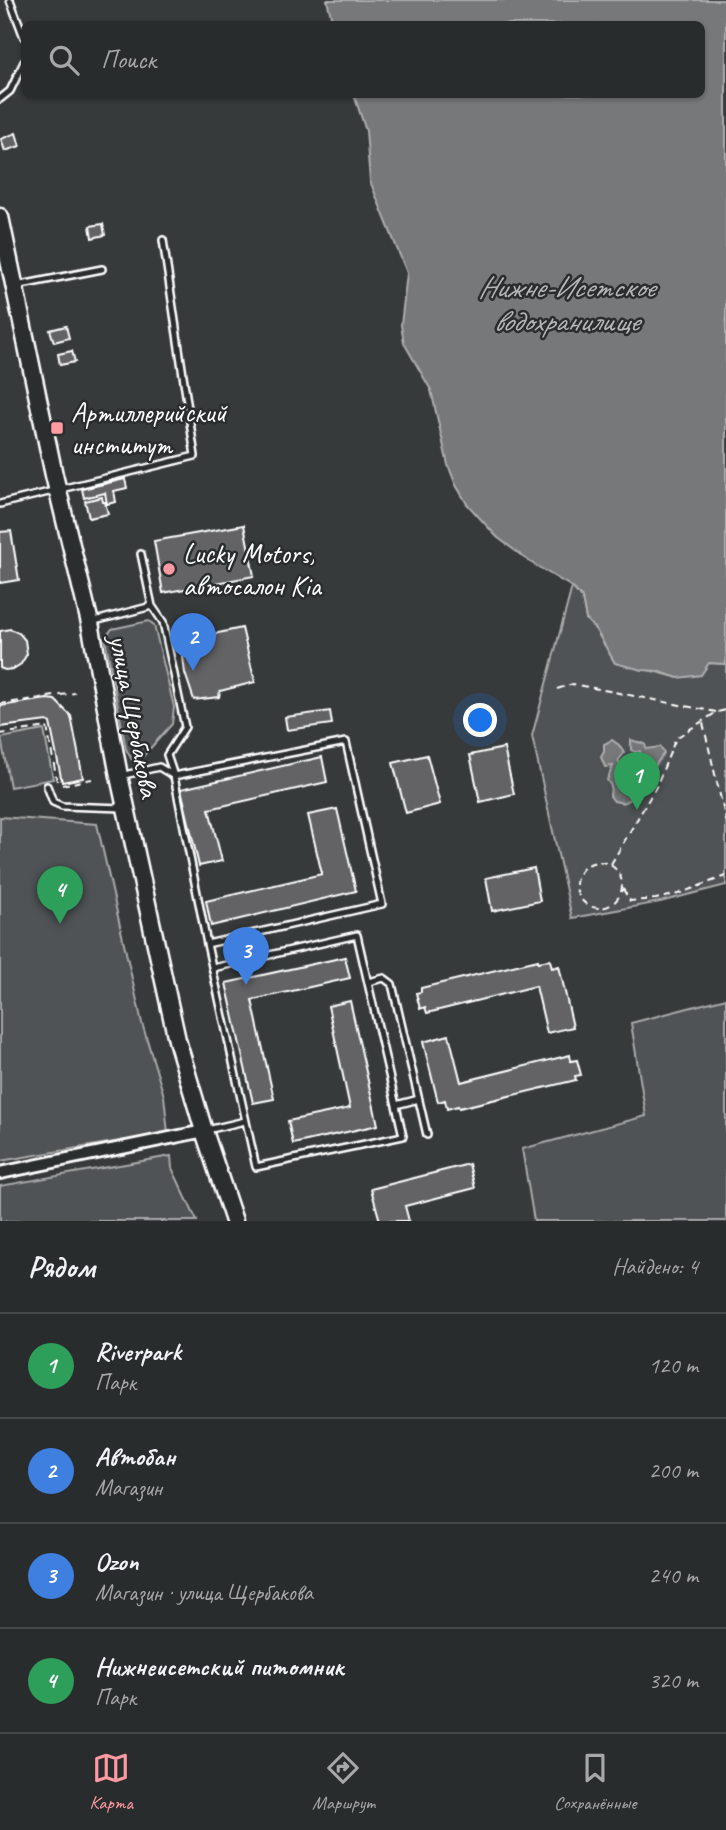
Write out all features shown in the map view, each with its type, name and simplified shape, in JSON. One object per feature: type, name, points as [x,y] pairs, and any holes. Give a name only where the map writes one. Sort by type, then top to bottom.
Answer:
[{"type":"main road","name":"улица Щербакова","points":[[0,217],[4,254],[15,286],[58,489],[90,622],[119,776],[177,1040],[234,1221]]},
{"type":"street","points":[[0,1173],[204,1131]]},
{"type":"lane","points":[[10,0],[21,29]]},
{"type":"lane","points":[[0,99],[10,91],[21,68]]},
{"type":"lane","points":[[0,504],[195,456],[163,240]]},
{"type":"lane","points":[[15,286],[102,269]]},
{"type":"lane","points":[[141,554],[152,606],[163,622],[185,727],[167,755],[174,776],[207,944],[256,1167],[403,1136],[357,935],[213,968]]},
{"type":"lane","points":[[90,622],[152,606]]},
{"type":"lane","points":[[119,776],[159,767],[174,776],[346,742],[382,904],[207,944]]},
{"type":"lane","points":[[47,786],[53,802],[62,806],[126,808]]},
{"type":"lane","points":[[368,982],[384,978],[392,984],[427,1135]]},
{"type":"lane","points":[[396,1105],[419,1099]]},
{"type":"lane","points":[[204,1131],[245,1121]]},
{"type":"path","points":[[556,689],[573,684],[717,712]]},
{"type":"path","points":[[0,704],[75,693]]},
{"type":"path","points":[[611,864],[656,787],[676,738],[726,709]]},
{"type":"path","points":[[703,722],[726,821]]},
{"type":"path","points":[[0,734],[47,726],[57,781]]},
{"type":"path","points":[[62,785],[92,779]]},
{"type":"path","points":[[592,862],[611,864],[623,879],[619,898],[612,905],[602,908],[584,903],[578,895],[576,885],[583,867],[592,862]]},
{"type":"path","points":[[623,889],[630,901],[656,899],[709,884],[726,876]]},
{"type":"shaded area","points":[[572,587],[582,598],[586,619],[596,630],[615,663],[678,678],[709,663],[726,664],[726,885],[660,902],[572,918],[532,736]]},
{"type":"shaded area","points":[[149,621],[154,625],[174,707],[172,724],[138,762],[132,760],[126,749],[105,638],[112,629]]},
{"type":"shaded area","points":[[44,730],[53,779],[10,787],[1,738]]},
{"type":"shaded area","points":[[0,817],[97,824],[142,1023],[164,1096],[168,1133],[0,1161]]},
{"type":"shaded area","points":[[726,998],[726,1221],[534,1221],[522,1149],[646,1116],[631,1023]]},
{"type":"shaded area","points":[[171,1156],[172,1168],[197,1221],[0,1221],[0,1186]]},
{"type":"water","name":"Нижне-Исетское водохранилище","points":[[327,0],[726,0],[726,664],[709,663],[701,675],[678,678],[615,663],[596,630],[586,619],[582,598],[572,587],[530,562],[497,537],[467,504],[448,465],[431,390],[404,343],[401,325],[407,273],[370,181],[366,131],[355,98],[705,98],[705,21],[332,21]]},
{"type":"water","points":[[612,740],[624,753],[619,763],[633,767],[641,764],[640,751],[631,750],[631,740],[645,744],[646,749],[660,747],[664,753],[654,767],[642,771],[642,782],[638,790],[623,803],[614,801],[610,796],[611,786],[607,780],[613,766],[605,767],[601,757],[604,744]]},
{"type":"building","points":[[16,133],[20,146],[5,151],[1,139]]},
{"type":"building","points":[[103,224],[105,235],[92,238],[90,226]]},
{"type":"building","points":[[66,326],[69,338],[54,342],[50,330]]},
{"type":"building","points":[[72,351],[75,362],[60,365],[58,354]]},
{"type":"building","points":[[125,479],[127,488],[114,491],[116,502],[107,504],[105,493],[84,498],[82,489]]},
{"type":"building","points":[[102,497],[108,514],[89,518],[85,501]]},
{"type":"building","points":[[244,525],[254,576],[163,593],[154,541]]},
{"type":"building","points":[[11,531],[19,580],[0,583],[0,532]]},
{"type":"building","points":[[242,628],[255,682],[220,691],[219,697],[194,700],[185,673],[181,641]]},
{"type":"building","points":[[10,629],[25,640],[27,654],[21,664],[5,670],[0,668],[0,631]]},
{"type":"building","points":[[55,700],[71,716],[83,778],[62,782],[50,723],[47,721],[0,727],[0,706]]},
{"type":"building","points":[[330,711],[332,724],[287,730],[285,717]]},
{"type":"building","points":[[504,748],[514,794],[480,802],[470,755]]},
{"type":"building","points":[[427,755],[440,804],[406,813],[393,763]]},
{"type":"building","points":[[322,757],[327,782],[209,809],[222,861],[199,866],[181,789]]},
{"type":"building","points":[[337,809],[356,891],[211,926],[206,901],[322,874],[308,815]]},
{"type":"building","points":[[534,868],[540,901],[492,911],[486,878]]},
{"type":"building","points":[[345,957],[350,978],[252,1000],[274,1099],[253,1103],[226,983]]},
{"type":"building","points":[[538,960],[550,960],[552,968],[559,966],[573,1027],[547,1033],[536,986],[427,1013],[425,1007],[420,1009],[416,993],[421,992],[421,988]]},
{"type":"building","points":[[350,1001],[378,1125],[293,1144],[288,1121],[350,1108],[328,1006]]},
{"type":"building","points":[[449,1035],[461,1082],[570,1055],[571,1061],[577,1060],[581,1075],[575,1076],[576,1080],[447,1109],[445,1100],[438,1102],[423,1042]]},
{"type":"building","points":[[469,1164],[475,1188],[405,1206],[409,1221],[380,1221],[371,1189]]},
{"type":"place","name":"Артиллерийский институт","points":[[57,428]]},
{"type":"place","name":"Lucky Motors, автосалон Kia","points":[[169,569]]},
{"type":"place","name":"Автобан","points":[[193,671]]},
{"type":"place","name":"Riverpark","points":[[637,810]]},
{"type":"place","name":"Нижнеисетский питомник","points":[[60,924]]},
{"type":"place","name":"Ozon","points":[[246,985]]}]
